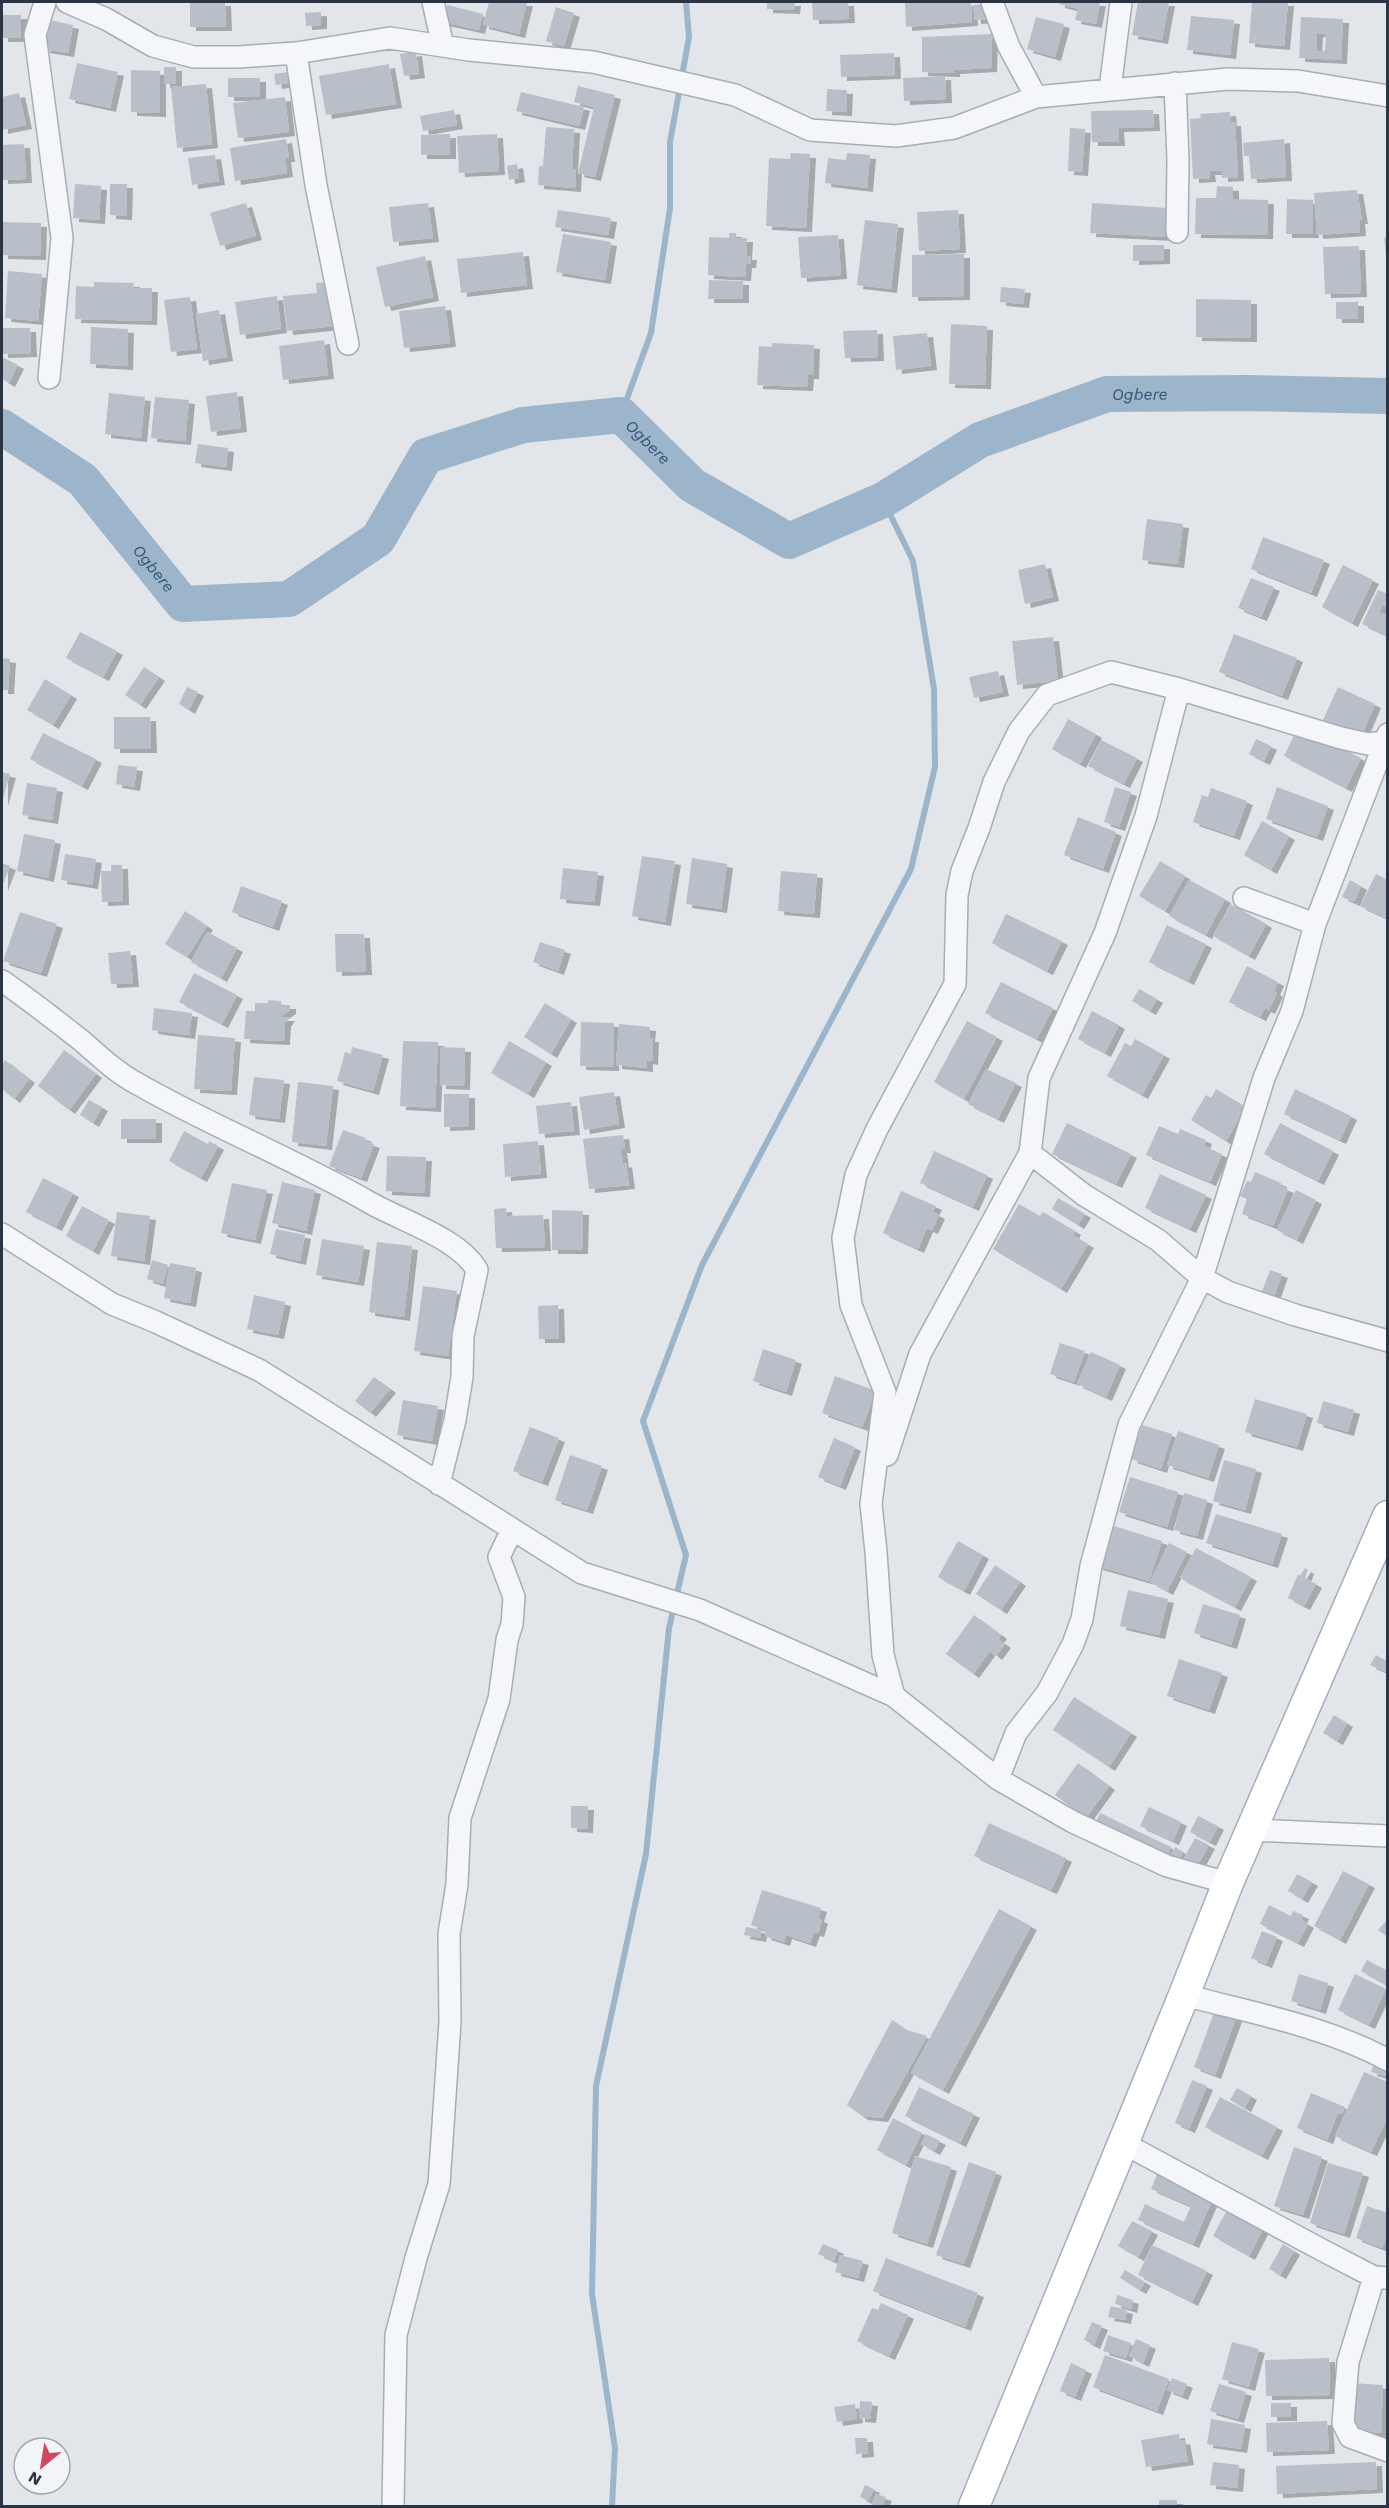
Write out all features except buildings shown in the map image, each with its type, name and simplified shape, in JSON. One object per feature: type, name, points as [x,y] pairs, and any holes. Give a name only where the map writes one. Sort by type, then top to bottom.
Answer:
[{"type":"main road","points":[[974,2506],[1228,1883],[1388,1516]]},
{"type":"street","points":[[45,2],[35,35],[62,238],[49,378]]},
{"type":"street","points":[[67,2],[102,10],[153,46],[194,57],[296,53],[390,38],[604,65],[735,95],[810,130],[896,136],[954,128],[1036,96],[1228,79],[1298,81],[1388,96]]},
{"type":"street","points":[[433,2],[443,46]]},
{"type":"street","points":[[992,2],[1009,47],[1036,96]]},
{"type":"street","points":[[1110,88],[1121,2]]},
{"type":"street","points":[[296,53],[316,185],[348,344]]},
{"type":"street","points":[[1175,83],[1178,160],[1177,232]]},
{"type":"street","points":[[894,1696],[883,1655],[871,1504],[885,1392],[851,1305],[843,1238],[856,1175],[877,1129],[955,984],[958,887],[962,871],[994,782],[1019,731],[1047,695],[1111,672],[1179,689],[1341,738],[1368,744],[1386,738]]},
{"type":"street","points":[[871,1504],[920,1354],[1030,1153],[1039,1078],[1100,944],[1124,880],[1146,816],[1179,689]]},
{"type":"street","points":[[998,1779],[1016,1733],[1047,1692],[1073,1644],[1082,1619],[1091,1566],[1129,1425],[1202,1278],[1264,1078],[1292,1011],[1315,924],[1386,738]]},
{"type":"street","points":[[1244,898],[1315,924]]},
{"type":"street","points":[[2,981],[34,1003],[134,1082],[198,1116],[325,1177],[381,1209],[457,1247],[471,1260],[477,1270],[463,1336],[462,1377],[455,1420],[439,1484]]},
{"type":"street","points":[[1030,1153],[1084,1195],[1158,1240],[1202,1278],[1228,1292],[1295,1315],[1388,1341]]},
{"type":"street","points":[[2,1234],[112,1304],[259,1370],[582,1573],[700,1610],[894,1696],[998,1779],[1073,1822],[1167,1866],[1228,1883]]},
{"type":"street","points":[[393,2506],[396,2335],[416,2258],[439,2184],[450,2022],[449,1934],[457,1884],[460,1818],[499,1699],[507,1640],[512,1624],[514,1597],[499,1557],[512,1530]]},
{"type":"street","points":[[1251,1830],[1388,1836]]},
{"type":"street","points":[[1184,1995],[1315,2029],[1366,2048],[1388,2060]]},
{"type":"street","points":[[1123,2143],[1381,2278],[1348,2362],[1343,2423],[1350,2436],[1388,2451]]},
{"type":"waterway","points":[[621,415],[651,333],[670,208],[670,142],[689,37],[686,2]]},
{"type":"waterway","name":"Ogbere","points":[[2,427],[83,480],[183,604],[289,599],[378,539],[426,456],[523,425],[621,415],[692,485],[789,541],[883,500],[980,440],[1107,394],[1248,393],[1388,396]]},
{"type":"waterway","points":[[612,2506],[615,2448],[592,2294],[596,2086],[646,1854],[669,1628],[686,1555],[643,1421],[702,1265],[911,869],[935,767],[934,689],[913,561],[883,500]]}]
